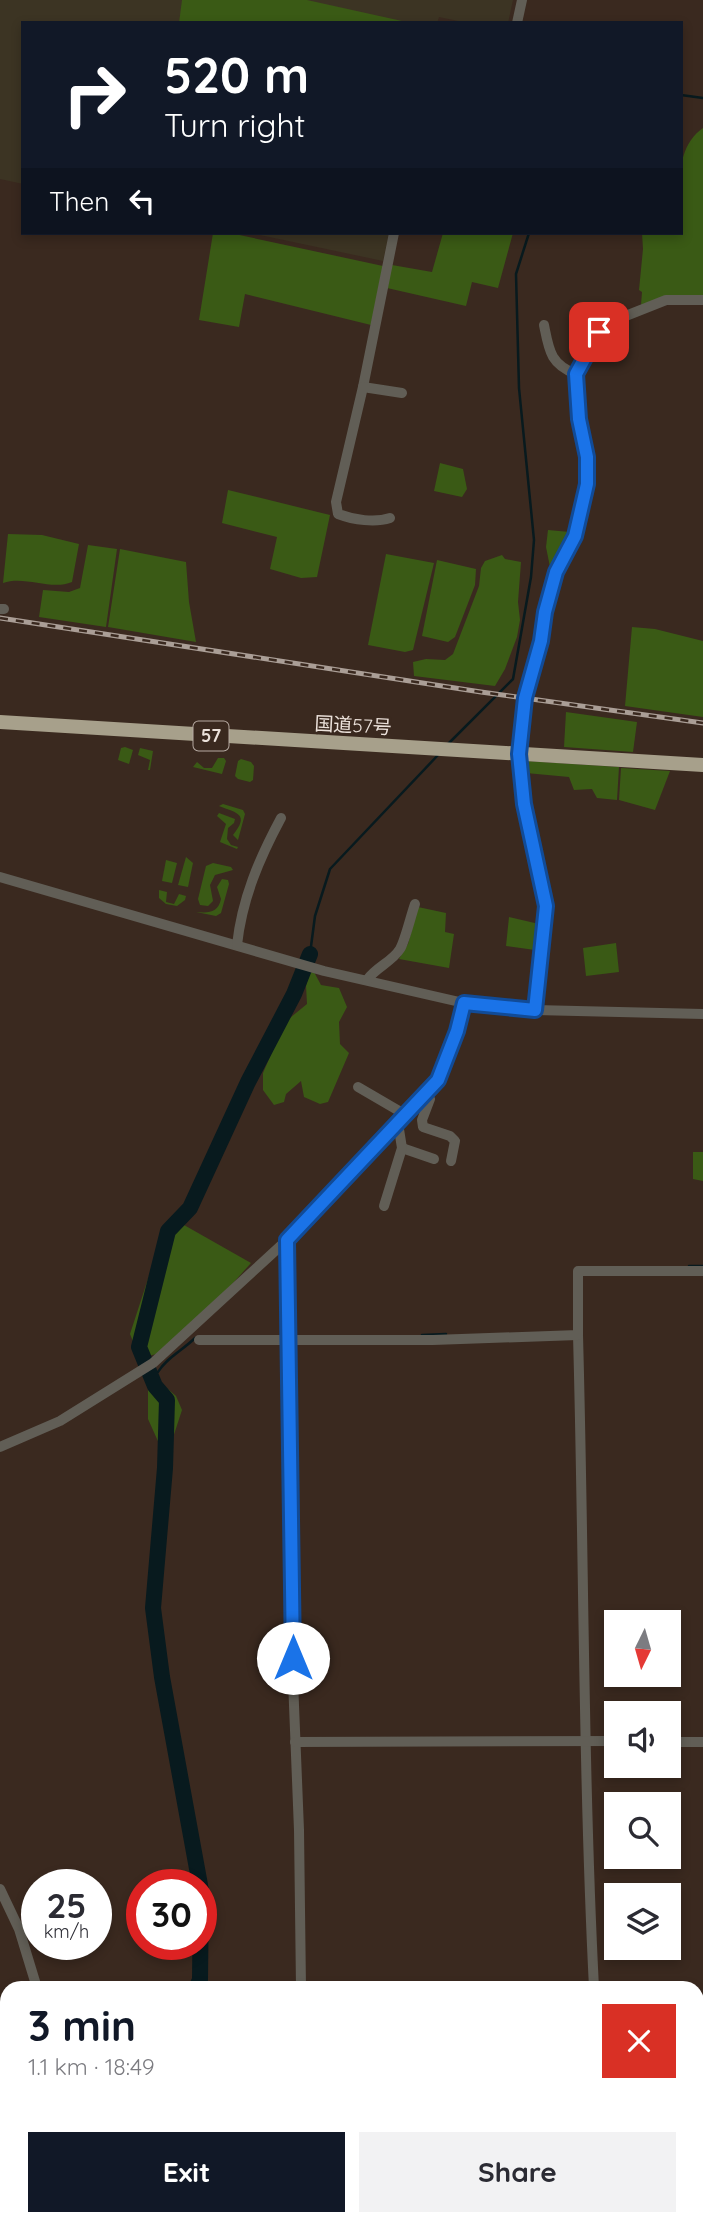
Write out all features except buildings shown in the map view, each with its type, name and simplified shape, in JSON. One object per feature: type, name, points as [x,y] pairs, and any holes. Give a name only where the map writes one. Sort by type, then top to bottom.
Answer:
[{"type":"highway","name":"国道57号","points":[[0,722],[703,765]]},
{"type":"street","points":[[517,21],[522,0]]},
{"type":"street","points":[[390,518],[380,521],[344,516],[338,514],[336,508],[394,235]]},
{"type":"street","points":[[535,1010],[546,906],[524,804],[519,754],[525,698],[541,641],[545,612],[556,572],[575,536],[587,484],[587,457],[579,419],[576,374],[599,332],[614,321],[666,300],[703,300]]},
{"type":"street","points":[[544,325],[549,350],[556,362],[576,374]]},
{"type":"street","points":[[363,387],[402,393]]},
{"type":"street","points":[[237,945],[239,923],[250,885],[281,818]]},
{"type":"street","points":[[0,877],[237,945],[464,1003],[535,1010],[703,1014]]},
{"type":"street","points":[[367,980],[400,949],[415,904]]},
{"type":"street","points":[[0,1447],[60,1421],[153,1363],[287,1240],[438,1080],[464,1003]]},
{"type":"street","points":[[358,1087],[402,1119]]},
{"type":"street","points":[[427,1094],[430,1099],[422,1120],[424,1127],[450,1136],[455,1141],[451,1161]]},
{"type":"street","points":[[384,1206],[402,1148],[402,1119]]},
{"type":"street","points":[[402,1148],[434,1159]]},
{"type":"street","points":[[287,1240],[300,1981]]},
{"type":"street","points":[[594,1981],[585,1741],[578,1271],[703,1271]]},
{"type":"street","points":[[199,1340],[433,1340],[578,1335]]},
{"type":"street","points":[[295,1742],[604,1741]]},
{"type":"street","points":[[681,1742],[703,1742]]},
{"type":"street","points":[[0,1889],[19,1929],[35,1981]]},
{"type":"shaded area","points":[[0,0],[513,0],[508,21],[458,21],[439,17],[438,21],[21,21],[21,184],[0,179]]},
{"type":"shaded area","points":[[260,235],[389,235],[383,261]]},
{"type":"green space","points":[[182,0],[307,0],[402,21],[179,21]]},
{"type":"green space","points":[[703,128],[703,295],[669,295],[641,305],[642,292],[639,290],[642,235],[683,235],[683,159],[693,137]]},
{"type":"green space","points":[[213,235],[239,235],[383,266],[371,325],[245,294],[239,327],[199,320]]},
{"type":"green space","points":[[442,235],[512,235],[498,288],[472,282],[466,306],[387,288],[392,265],[432,272]]},
{"type":"green space","points":[[440,463],[463,469],[467,489],[462,497],[434,491]]},
{"type":"green space","points":[[228,490],[330,515],[317,577],[301,578],[270,569],[277,537],[222,523]]},
{"type":"green space","points":[[548,530],[570,532],[554,570],[550,567],[546,547]]},
{"type":"green space","points":[[8,534],[42,535],[79,544],[72,582],[55,585],[20,581],[3,583]]},
{"type":"green space","points":[[88,545],[117,549],[106,627],[39,617],[43,590],[69,592],[80,588]]},
{"type":"green space","points":[[120,549],[186,562],[196,642],[108,627]]},
{"type":"green space","points":[[386,554],[434,563],[413,650],[405,652],[368,645]]},
{"type":"green space","points":[[502,555],[505,559],[521,562],[518,602],[520,620],[517,637],[505,669],[495,686],[414,676],[413,662],[426,659],[445,660],[453,654],[479,586],[481,568],[485,561]]},
{"type":"green space","points":[[437,560],[476,569],[475,585],[455,637],[448,642],[422,636]]},
{"type":"green space","points":[[632,627],[655,629],[703,641],[703,717],[625,706]]},
{"type":"green space","points":[[566,712],[637,722],[633,752],[564,747]]},
{"type":"green space","points":[[121,748],[133,750],[129,764],[118,760]]},
{"type":"green space","points":[[140,748],[153,751],[150,770],[150,760],[138,755]]},
{"type":"green space","points":[[218,758],[224,758],[226,761],[222,774],[193,767],[197,762],[204,768],[212,768]]},
{"type":"green space","points":[[241,759],[254,766],[253,780],[250,782],[235,776],[238,761]]},
{"type":"green space","points":[[526,761],[619,767],[617,800],[597,798],[592,789],[574,790],[569,777],[526,773]]},
{"type":"green space","points":[[621,768],[670,771],[655,810],[619,800]]},
{"type":"green space","points":[[223,804],[243,810],[245,814],[238,840],[233,835],[241,823],[241,818],[219,806]]},
{"type":"green space","points":[[219,813],[235,819],[228,828],[227,839],[231,845],[238,847],[237,849],[220,842],[226,824],[217,816]]},
{"type":"green space","points":[[186,857],[193,863],[188,887],[178,885]]},
{"type":"green space","points":[[166,860],[177,863],[172,883],[162,881]]},
{"type":"green space","points":[[213,863],[231,867],[233,870],[215,875],[210,885],[213,901],[208,906],[200,905],[198,899],[206,866]]},
{"type":"green space","points":[[222,879],[228,880],[229,884],[221,913],[216,916],[196,912],[209,912],[218,907],[221,899],[217,887]]},
{"type":"green space","points":[[159,890],[167,892],[166,902],[174,904],[179,894],[186,896],[185,900],[177,906],[166,904],[159,898]]},
{"type":"green space","points":[[418,907],[446,913],[445,932],[454,934],[449,968],[399,959],[408,944]]},
{"type":"green space","points":[[509,917],[539,924],[535,950],[506,946]]},
{"type":"green space","points":[[616,943],[619,972],[586,976],[583,948]]},
{"type":"green space","points":[[310,972],[314,972],[321,985],[339,988],[347,1007],[339,1022],[340,1044],[349,1053],[328,1102],[320,1104],[304,1097],[301,1081],[286,1094],[284,1102],[274,1105],[263,1090],[263,1073],[285,1022],[307,1004],[306,986]]},
{"type":"green space","points":[[693,1152],[703,1152],[703,1181],[693,1179]]},
{"type":"green space","points":[[184,1225],[251,1263],[173,1350],[144,1357],[154,1377],[176,1396],[182,1410],[166,1459],[148,1419],[148,1379],[130,1334],[160,1242]]},
{"type":"waterway","points":[[683,95],[703,98]]},
{"type":"waterway","points":[[448,744],[513,679],[531,577],[534,540],[519,388],[516,274],[528,235]]},
{"type":"waterway","points":[[310,954],[315,916],[330,869],[439,754]]},
{"type":"waterway","points":[[197,1869],[162,1677],[153,1608],[165,1468],[167,1400],[155,1386],[139,1347],[168,1231],[190,1208],[248,1082],[294,994],[310,954]]},
{"type":"waterway","points":[[689,1266],[703,1266]]},
{"type":"waterway","points":[[422,1335],[446,1334]]},
{"type":"waterway","points":[[158,1372],[165,1362],[195,1338]]},
{"type":"waterway","points":[[200,1960],[200,1981]]},
{"type":"railway","points":[[0,618],[481,692],[703,723]]},
{"type":"route","points":[[293,1658],[287,1240],[438,1080],[457,1031],[464,1003],[535,1010],[546,906],[524,804],[519,754],[525,698],[541,641],[545,612],[556,572],[575,536],[582,512],[587,484],[587,457],[579,419],[576,374],[599,332]]}]
